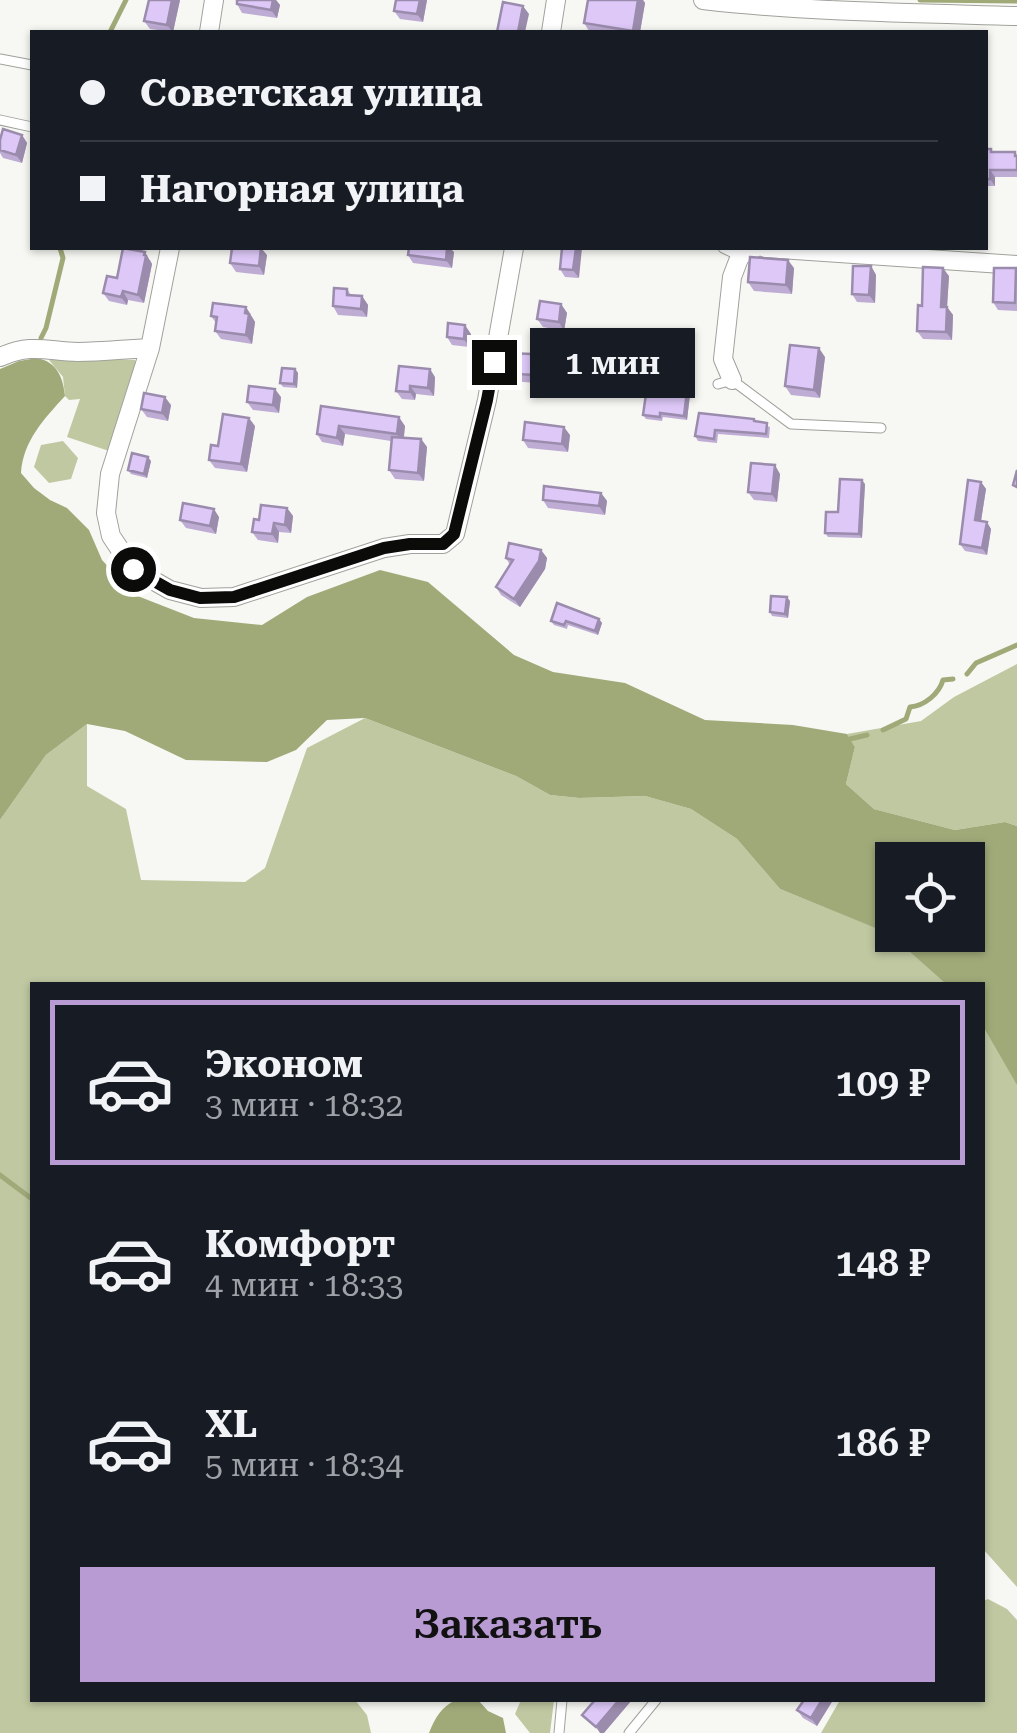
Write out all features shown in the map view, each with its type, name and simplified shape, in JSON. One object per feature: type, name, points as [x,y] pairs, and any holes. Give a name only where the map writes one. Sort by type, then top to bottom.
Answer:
[{"type":"street","points":[[209,30],[214,0]]},
{"type":"street","points":[[551,30],[556,0]]},
{"type":"street","points":[[703,0],[1017,16]]},
{"type":"street","points":[[170,250],[150,348],[110,474],[106,512],[112,536],[133,569],[170,590],[200,598],[234,597],[384,548],[443,544],[454,534],[487,400],[514,250]]},
{"type":"street","points":[[795,250],[1017,265]]},
{"type":"street","points":[[725,382],[732,276],[748,252]]},
{"type":"street","points":[[4,352],[45,347],[76,352],[150,348]]},
{"type":"lane","points":[[0,59],[30,65]]},
{"type":"lane","points":[[0,120],[30,127]]},
{"type":"lane","points":[[725,382],[791,424],[881,428]]},
{"type":"lane","points":[[559,1733],[562,1702]]},
{"type":"lane","points":[[629,1733],[654,1702]]},
{"type":"shaded area","points":[[37,358],[54,367],[65,396],[30,441],[21,473],[34,488],[67,508],[89,530],[102,560],[135,595],[194,618],[262,625],[307,597],[380,570],[428,582],[514,655],[553,672],[625,683],[705,720],[793,725],[847,734],[855,747],[846,784],[874,809],[955,830],[1005,822],[1017,826],[1017,1085],[985,1029],[985,982],[944,982],[910,952],[985,952],[985,842],[875,842],[875,928],[780,889],[737,839],[691,809],[645,796],[550,795],[516,776],[365,718],[327,720],[296,750],[267,762],[186,760],[125,731],[87,724],[46,755],[0,820],[0,369]]},
{"type":"shaded area","points":[[49,360],[135,360],[137,368],[112,452],[67,437],[80,399],[69,400],[65,396],[63,377]]},
{"type":"shaded area","points":[[63,441],[78,458],[71,479],[49,483],[34,467],[41,445]]},
{"type":"shaded area","points":[[1017,664],[1017,826],[1005,822],[955,830],[874,809],[846,784],[855,747],[847,734],[921,721],[954,697]]},
{"type":"shaded area","points":[[365,718],[516,776],[550,795],[645,796],[691,809],[737,839],[780,889],[875,928],[875,952],[911,952],[944,982],[30,982],[30,1702],[357,1702],[367,1715],[371,1733],[0,1733],[0,820],[46,755],[87,724],[87,786],[126,809],[141,880],[245,882],[265,868],[307,748]]},
{"type":"shaded area","points":[[1017,991],[1017,1587],[985,1551],[985,1002]]},
{"type":"shaded area","points":[[985,1600],[1007,1609],[1017,1620],[1017,1733],[821,1733],[839,1702],[985,1702]]},
{"type":"shaded area","points":[[453,1702],[480,1702],[503,1718],[506,1733],[429,1733]]},
{"type":"shaded area","points":[[520,1702],[554,1702],[550,1733],[530,1733],[515,1714]]},
{"type":"building","points":[[149,0],[172,0],[167,25],[144,21]]},
{"type":"building","points":[[237,0],[273,0],[271,10],[237,4]]},
{"type":"building","points":[[396,0],[420,0],[417,14],[394,11]]},
{"type":"building","points":[[588,0],[638,0],[633,30],[584,23]]},
{"type":"building","points":[[503,2],[523,6],[518,30],[497,30]]},
{"type":"building","points":[[3,129],[22,135],[16,155],[0,150]]},
{"type":"building","points":[[988,149],[1015,152],[1017,170],[990,170],[990,179]]},
{"type":"building","points":[[123,250],[145,252],[138,295],[123,291],[121,297],[103,293],[107,276],[117,278]]},
{"type":"building","points":[[232,250],[261,250],[259,266],[230,263]]},
{"type":"building","points":[[409,250],[447,250],[446,260],[408,255]]},
{"type":"building","points":[[562,250],[576,250],[573,270],[560,269]]},
{"type":"building","points":[[750,257],[788,260],[786,285],[748,282]]},
{"type":"building","points":[[853,266],[871,266],[869,295],[852,294]]},
{"type":"building","points":[[923,267],[943,268],[941,307],[947,307],[946,332],[917,331]]},
{"type":"building","points":[[994,268],[1016,268],[1015,303],[993,302]]},
{"type":"building","points":[[334,288],[347,289],[347,295],[362,296],[361,309],[333,306]]},
{"type":"building","points":[[540,301],[561,304],[559,322],[537,319]]},
{"type":"building","points":[[213,303],[246,307],[246,335],[215,331]]},
{"type":"building","points":[[448,323],[465,325],[464,339],[447,337]]},
{"type":"building","points":[[790,345],[819,348],[814,390],[785,386]]},
{"type":"building","points":[[508,353],[555,355],[554,369],[536,368],[536,375],[516,374],[516,367],[507,367]]},
{"type":"building","points":[[399,366],[430,369],[428,388],[410,386],[410,392],[396,391]]},
{"type":"building","points":[[282,368],[295,369],[294,384],[280,383]]},
{"type":"building","points":[[657,379],[688,382],[684,416],[643,415],[646,394],[656,395]]},
{"type":"building","points":[[249,386],[275,389],[273,405],[247,402]]},
{"type":"building","points":[[144,393],[165,397],[162,413],[141,409]]},
{"type":"building","points":[[321,406],[399,417],[397,434],[339,426],[337,438],[317,434]]},
{"type":"building","points":[[699,413],[767,423],[766,434],[715,430],[714,439],[695,436]]},
{"type":"building","points":[[223,414],[249,418],[241,464],[209,460],[211,445],[218,446]]},
{"type":"building","points":[[525,422],[564,427],[562,444],[523,440]]},
{"type":"building","points":[[392,437],[421,439],[418,473],[389,470]]},
{"type":"building","points":[[132,453],[148,457],[144,474],[128,470]]},
{"type":"building","points":[[751,463],[775,465],[772,494],[748,492]]},
{"type":"building","points":[[840,479],[862,480],[859,534],[825,533],[826,512],[838,512]]},
{"type":"building","points":[[968,480],[981,482],[975,520],[987,522],[982,548],[960,544]]},
{"type":"building","points":[[544,486],[601,493],[599,506],[543,500]]},
{"type":"building","points":[[183,503],[214,509],[210,526],[180,520]]},
{"type":"building","points":[[261,505],[287,508],[285,525],[274,523],[272,534],[252,532]]},
{"type":"building","points":[[509,543],[541,550],[539,561],[514,599],[496,587],[513,560],[506,558]]},
{"type":"building","points":[[771,596],[787,597],[785,614],[770,612]]},
{"type":"building","points":[[557,603],[599,619],[595,631],[566,621],[564,625],[551,621]]},
{"type":"building","points":[[593,1702],[617,1702],[596,1727],[582,1715]]},
{"type":"building","points":[[803,1702],[821,1702],[811,1718],[797,1710]]},
{"type":"waterway","points":[[111,30],[126,0]]},
{"type":"waterway","points":[[920,0],[1017,1]]},
{"type":"waterway","points":[[41,338],[63,258],[61,250]]},
{"type":"waterway","points":[[967,674],[976,663],[1017,645]]},
{"type":"waterway","points":[[883,730],[906,719],[910,707],[930,698],[943,680],[953,679]]},
{"type":"waterway","points":[[850,739],[867,735]]},
{"type":"waterway","points":[[0,1175],[30,1198]]},
{"type":"route","points":[[133,569],[170,590],[200,598],[234,597],[384,548],[443,544],[454,534],[494,362]]}]
